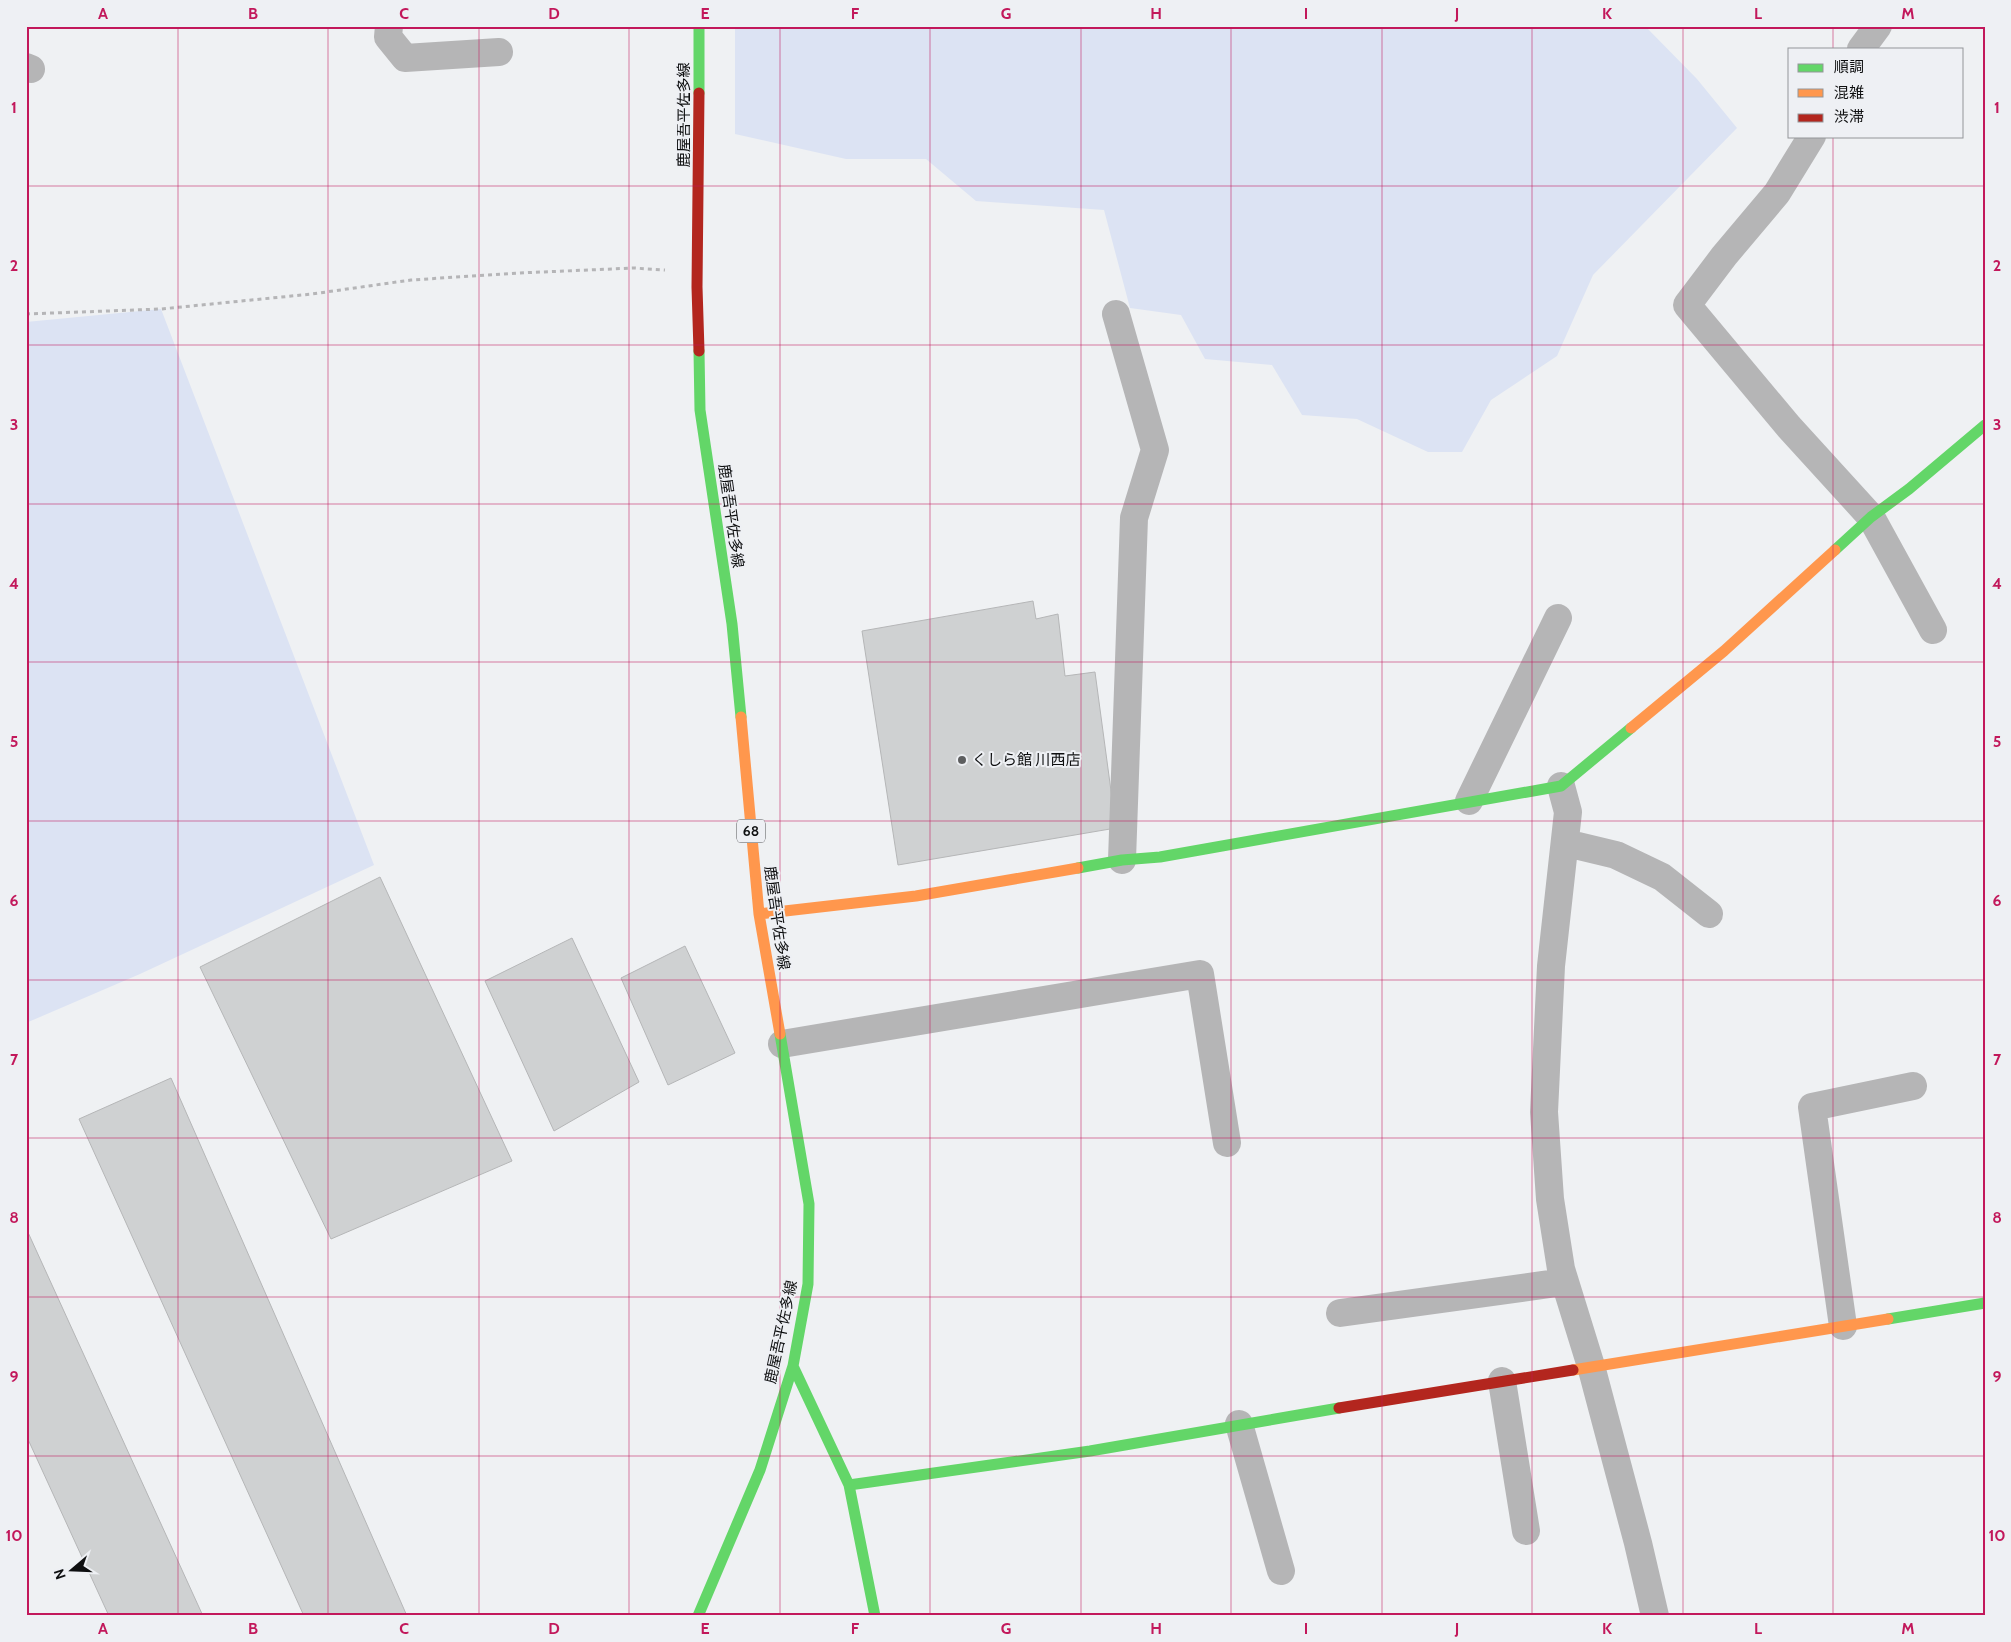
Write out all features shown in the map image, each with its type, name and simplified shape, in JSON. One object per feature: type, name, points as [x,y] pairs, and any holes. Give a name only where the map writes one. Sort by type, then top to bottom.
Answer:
[{"type":"street","points":[[389,26],[388,37],[405,58],[499,52]]},
{"type":"street","name":"鹿屋吾平佐多線","points":[[698,1616],[760,1470],[793,1366],[808,1284],[809,1204],[759,914],[732,624],[700,410],[697,287],[699,26]]},
{"type":"street","points":[[1863,48],[1878,26]]},
{"type":"street","points":[[1811,138],[1777,192],[1724,256],[1687,305],[1788,427],[1871,517],[1933,630]]},
{"type":"street","points":[[1116,314],[1155,450],[1134,518],[1122,860]]},
{"type":"street","points":[[759,914],[916,896],[1122,860],[1160,857],[1312,832],[1470,801],[1561,786],[1724,651],[1871,517],[1909,489],[1985,425]]},
{"type":"street","points":[[1470,801],[1558,618]]},
{"type":"street","points":[[1561,786],[1568,812],[1551,966],[1544,1112],[1550,1199],[1564,1282],[1591,1366],[1638,1543],[1655,1616]]},
{"type":"street","points":[[1566,843],[1616,855],[1662,877],[1709,914]]},
{"type":"street","points":[[782,1044],[1200,974],[1227,1142]]},
{"type":"street","points":[[1843,1326],[1812,1107],[1913,1086]]},
{"type":"street","points":[[1340,1313],[1564,1282]]},
{"type":"street","points":[[848,1485],[1090,1451],[1239,1424],[1985,1303]]},
{"type":"street","points":[[793,1366],[848,1485],[875,1616]]},
{"type":"street","points":[[1502,1381],[1526,1531]]},
{"type":"street","points":[[1239,1424],[1281,1571]]},
{"type":"path","points":[[26,314],[161,309],[312,294],[411,280],[519,272],[634,268],[698,272]]},
{"type":"shaded area","points":[[735,26],[1645,26],[1697,79],[1737,128],[1593,275],[1557,356],[1491,400],[1462,452],[1428,452],[1357,419],[1302,415],[1272,365],[1205,359],[1181,315],[1130,308],[1104,210],[976,201],[926,159],[846,159],[735,134]]},
{"type":"shaded area","points":[[161,309],[374,865],[140,974],[26,1023],[26,322]]},
{"type":"building","points":[[1033,601],[1036,619],[1058,614],[1065,676],[1095,672],[1116,828],[898,865],[862,631]]},
{"type":"building","points":[[380,877],[512,1161],[331,1239],[200,967]]},
{"type":"building","points":[[572,938],[639,1082],[554,1131],[485,981]]},
{"type":"building","points":[[685,946],[735,1053],[668,1085],[621,978]]},
{"type":"building","points":[[171,1078],[407,1616],[304,1616],[79,1119]]},
{"type":"building","points":[[26,1228],[203,1616],[109,1616],[26,1435]]},
{"type":"traffic: fast","points":[[699,26],[699,93]]},
{"type":"traffic: fast","points":[[699,351],[700,410],[732,624],[741,717]]},
{"type":"traffic: fast","points":[[1835,550],[1871,517],[1909,489],[1985,425]]},
{"type":"traffic: fast","points":[[1078,868],[1122,860],[1160,857],[1561,786],[1631,728]]},
{"type":"traffic: fast","points":[[698,1616],[760,1470],[793,1366],[808,1284],[809,1204],[780,1034]]},
{"type":"traffic: fast","points":[[1888,1319],[1985,1303]]},
{"type":"traffic: fast","points":[[793,1366],[849,1485],[875,1616]]},
{"type":"traffic: fast","points":[[849,1485],[1090,1451],[1339,1408]]},
{"type":"traffic: slow","points":[[1631,728],[1724,651],[1835,550]]},
{"type":"traffic: slow","points":[[741,717],[759,914],[780,1034]]},
{"type":"traffic: slow","points":[[759,914],[916,896],[1078,868]]},
{"type":"traffic: slow","points":[[1573,1370],[1888,1319]]},
{"type":"traffic: jam","points":[[699,93],[697,287],[699,351]]},
{"type":"traffic: jam","points":[[1339,1408],[1573,1370]]},
{"type":"place","name":"くしら館 川西店","points":[[962,760]]}]
